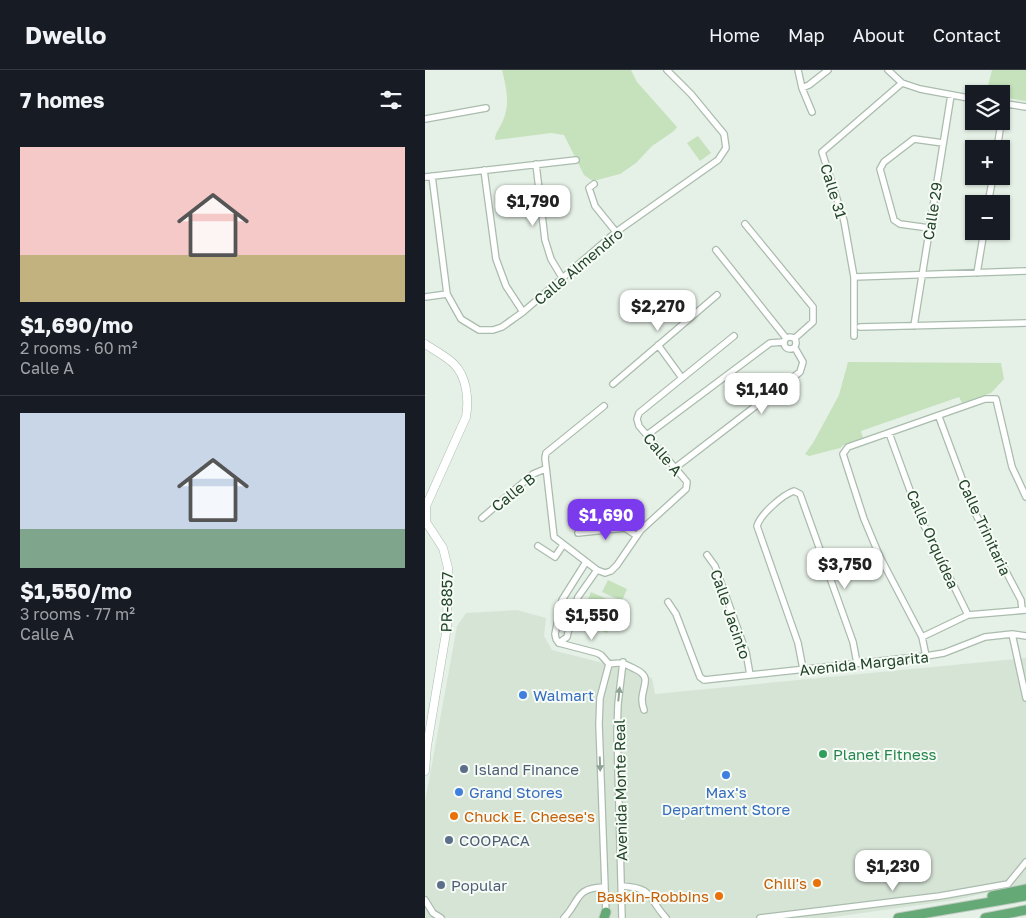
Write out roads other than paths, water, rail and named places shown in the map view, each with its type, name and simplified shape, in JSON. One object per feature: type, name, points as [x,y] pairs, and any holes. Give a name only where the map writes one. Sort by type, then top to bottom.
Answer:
[{"type":"main road","points":[[974,905],[979,898],[1026,889]]},
{"type":"main road","points":[[898,918],[1026,896]]},
{"type":"main road","points":[[985,918],[1026,910]]},
{"type":"street","name":"Calle Almendro","points":[[428,177],[447,294],[461,319],[479,330],[493,330],[502,327],[523,312],[616,232],[718,160],[726,148],[724,134],[691,94],[667,70]]},
{"type":"street","points":[[798,70],[802,88],[813,112]]},
{"type":"street","points":[[802,88],[809,85],[828,70]]},
{"type":"street","points":[[888,70],[902,82],[920,89],[965,97]]},
{"type":"street","name":"Calle 31","points":[[854,336],[854,277],[844,221],[822,152],[902,82]]},
{"type":"street","name":"Calle 29","points":[[913,326],[951,95]]},
{"type":"street","points":[[1010,105],[1026,107]]},
{"type":"street","points":[[425,119],[486,108]]},
{"type":"street","points":[[929,228],[900,224],[895,220],[880,169],[883,162],[914,139],[943,142]]},
{"type":"street","points":[[428,177],[576,160]]},
{"type":"street","points":[[536,164],[545,240],[551,259],[563,278]]},
{"type":"street","points":[[483,170],[495,259],[506,286],[523,312]]},
{"type":"street","points":[[594,184],[589,188],[595,206],[616,232]]},
{"type":"street","points":[[745,224],[813,307],[813,322],[795,338]]},
{"type":"street","points":[[977,273],[982,240]]},
{"type":"street","points":[[716,250],[785,340],[787,349],[795,348]]},
{"type":"street","points":[[854,277],[1026,271]]},
{"type":"street","points":[[425,297],[447,294]]},
{"type":"street","points":[[613,384],[717,295]]},
{"type":"street","points":[[860,327],[1026,323]]},
{"type":"street","name":"Calle A","points":[[597,570],[605,573],[611,571],[641,530],[686,489],[687,482],[639,426],[637,419],[639,413],[734,336]]},
{"type":"street","points":[[647,435],[770,343],[785,340],[791,336],[795,338]]},
{"type":"street","points":[[675,468],[800,372],[803,362],[795,348],[797,343],[795,338]]},
{"type":"street","name":"PR-8857","points":[[425,344],[455,365],[465,382],[468,405],[466,417],[426,506],[426,522],[443,548],[448,568],[447,627],[426,746],[425,771]]},
{"type":"street","points":[[658,346],[682,378]]},
{"type":"street","points":[[926,656],[922,637],[880,557],[864,519],[843,454],[848,447],[939,417],[985,399],[996,399],[1012,467],[1026,497]]},
{"type":"street","points":[[573,603],[597,570],[554,537],[545,458],[546,453],[604,406]]},
{"type":"street","name":"Calle Trinitaria","points":[[939,417],[974,511],[1024,609]]},
{"type":"street","name":"Calle Orquídea","points":[[889,433],[919,515],[968,615]]},
{"type":"street","name":"Calle B","points":[[482,518],[533,474],[545,469]]},
{"type":"street","points":[[803,669],[798,643],[757,526],[759,520],[787,494],[794,491],[800,494],[811,523],[853,642],[857,663]]},
{"type":"street","points":[[578,534],[625,528],[637,536]]},
{"type":"street","points":[[538,546],[555,557],[563,545]]},
{"type":"street","name":"Calle Jacinto","points":[[707,555],[715,566],[746,652],[750,675]]},
{"type":"street","points":[[586,562],[562,600],[555,634],[556,639],[559,643],[597,653],[609,664],[623,662],[641,671],[645,676],[642,698],[644,710]]},
{"type":"street","points":[[559,643],[567,637],[578,597]]},
{"type":"street","name":"Avenida Margarita","points":[[668,602],[676,614],[700,677],[704,680],[926,656],[944,653],[985,637],[1012,634],[1026,636]]},
{"type":"street","points":[[922,637],[968,615],[1024,609]]},
{"type":"street","points":[[570,611],[569,615],[571,618]]},
{"type":"street","points":[[1012,634],[1026,698]]},
{"type":"street","name":"Avenida Monte Real","points":[[622,918],[617,732],[623,662]]},
{"type":"street","name":"Avenida Monte Real","points":[[605,916],[599,724],[600,698],[609,664]]},
{"type":"street","points":[[760,918],[940,896],[1008,884],[1026,862]]},
{"type":"street","points":[[622,886],[638,887],[645,890],[666,918]]},
{"type":"street","points":[[564,918],[583,891],[605,887]]},
{"type":"street","points":[[425,900],[433,913],[441,918]]},
{"type":"tunnel","points":[[570,611],[573,603]]},
{"type":"place","name":"Walmart","points":[[523,695]]},
{"type":"place","name":"Planet Fitness","points":[[823,754]]},
{"type":"place","name":"Island Finance","points":[[464,769]]},
{"type":"place","name":"Max's Department Store","points":[[726,775]]},
{"type":"place","name":"Grand Stores","points":[[459,792]]},
{"type":"place","name":"Chuck E. Cheese's","points":[[454,816]]},
{"type":"place","name":"COOPACA","points":[[449,840]]},
{"type":"place","name":"Chili's","points":[[817,883]]},
{"type":"place","name":"Popular","points":[[441,885]]},
{"type":"place","name":"Baskin-Robbins","points":[[719,896]]}]
